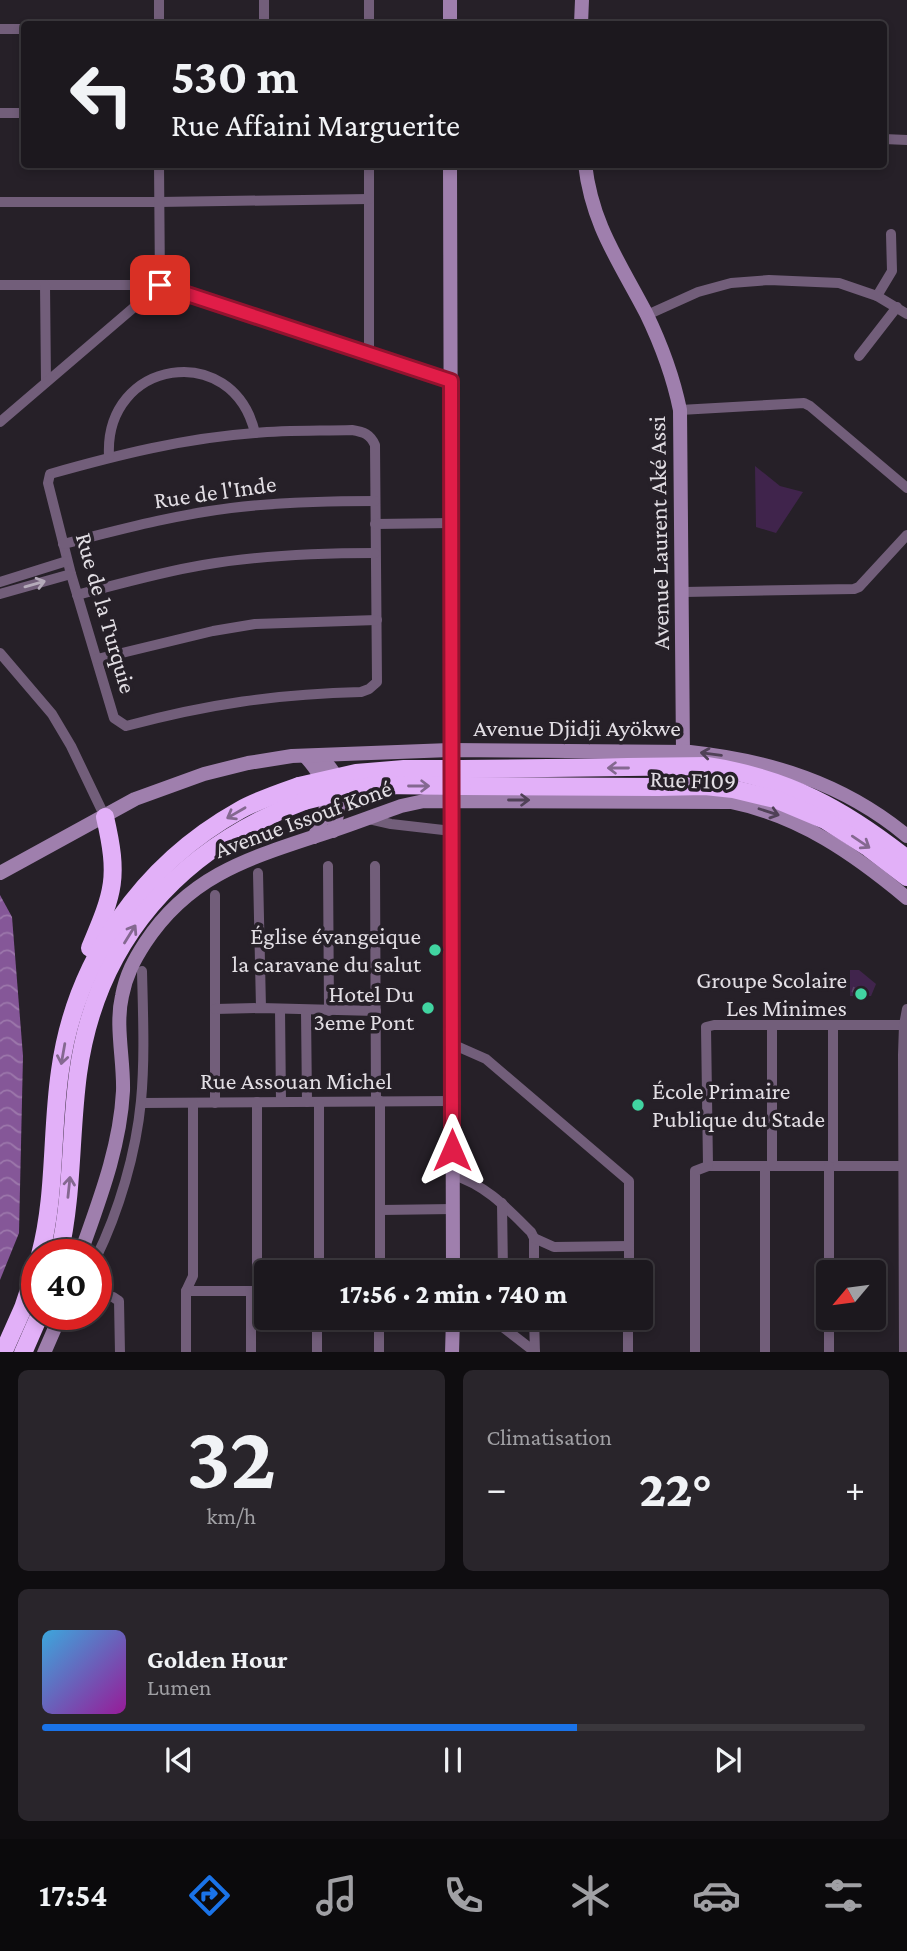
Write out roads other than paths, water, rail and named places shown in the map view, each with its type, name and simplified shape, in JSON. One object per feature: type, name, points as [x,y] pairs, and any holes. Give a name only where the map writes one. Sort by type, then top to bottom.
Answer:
[{"type":"highway","points":[[43,1239],[50,1201],[60,1070],[73,1012],[90,966],[117,922],[163,867],[186,846],[241,809],[301,794],[462,777],[707,766],[761,776],[832,806],[868,828],[907,859]]},
{"type":"highway","points":[[462,777],[658,788],[705,786],[733,789],[775,799],[825,820],[869,848],[907,877]]},
{"type":"highway","points":[[61,1239],[70,1180],[78,1073],[90,1018],[107,974],[136,925],[174,879],[196,859],[248,824],[301,794]]},
{"type":"highway","points":[[82,988],[80,969],[103,917],[114,874],[105,817]]},
{"type":"highway","points":[[3,1352],[21,1312]]},
{"type":"highway","points":[[23,1352],[33,1330]]},
{"type":"street","points":[[159,0],[159,21]]},
{"type":"street","points":[[264,0],[264,21]]},
{"type":"street","points":[[369,0],[369,21]]},
{"type":"street","points":[[450,0],[450,21]]},
{"type":"street","points":[[582,0],[582,21]]},
{"type":"street","points":[[0,29],[21,29]]},
{"type":"street","points":[[0,113],[21,113]]},
{"type":"street","points":[[887,139],[907,140]]},
{"type":"street","points":[[159,168],[160,285]]},
{"type":"street","points":[[369,168],[369,354]]},
{"type":"street","points":[[450,168],[453,1260]]},
{"type":"street","name":"Avenue Laurent Aké Assi","points":[[586,168],[598,223],[647,315],[674,384],[680,410],[684,593],[683,752]]},
{"type":"street","points":[[0,202],[369,199]]},
{"type":"street","points":[[877,296],[892,271],[891,234]]},
{"type":"street","points":[[647,315],[698,292],[731,283],[769,280],[839,283],[877,296],[907,314]]},
{"type":"street","points":[[0,285],[160,285],[451,381]]},
{"type":"street","points":[[45,285],[46,382]]},
{"type":"street","points":[[0,422],[160,285]]},
{"type":"street","points":[[859,356],[897,307]]},
{"type":"street","points":[[109,456],[110,429],[124,402],[143,384],[158,375],[173,372],[195,373],[228,388],[245,405],[255,433]]},
{"type":"street","points":[[680,410],[804,403],[907,488]]},
{"type":"street","name":"Rue de la Turquie","points":[[352,430],[365,432],[372,438],[375,445],[377,682],[369,690],[293,694],[222,703],[126,726],[114,718],[67,561],[48,483],[50,474],[109,456],[255,433],[352,430]]},
{"type":"street","name":"Rue de l'Inde","points":[[64,544],[141,524],[231,508],[298,502],[375,501]]},
{"type":"street","points":[[375,524],[452,523]]},
{"type":"street","points":[[684,593],[853,589],[859,587],[907,534]]},
{"type":"street","points":[[77,595],[145,576],[204,565],[280,555],[375,553]]},
{"type":"street","points":[[0,582],[67,561]]},
{"type":"street","points":[[0,594],[71,574]]},
{"type":"street","points":[[97,659],[194,635],[255,624],[377,620]]},
{"type":"street","points":[[0,653],[52,714],[71,746],[105,817]]},
{"type":"street","name":"Avenue Djidji Ayökwe","points":[[3,872],[135,799],[204,774],[248,763],[313,756],[450,750],[683,752],[738,758],[774,766],[811,779],[858,802],[907,836]]},
{"type":"street","points":[[313,756],[335,772],[340,784],[340,802],[333,831]]},
{"type":"street","points":[[313,756],[327,804],[314,837]]},
{"type":"street","name":"Avenue Issouf Koné","points":[[86,1239],[107,1178],[118,1133],[123,1093],[121,998],[129,970],[156,927],[178,902],[210,878],[268,851],[424,801],[450,800]]},
{"type":"street","name":"Rue F109","points":[[450,800],[731,802],[748,805],[799,823],[825,837],[872,869],[907,898]]},
{"type":"street","points":[[367,818],[391,824],[452,831]]},
{"type":"street","points":[[328,866],[329,1011]]},
{"type":"street","points":[[375,866],[380,1260]]},
{"type":"street","points":[[258,873],[261,1008]]},
{"type":"street","points":[[215,895],[215,1102]]},
{"type":"street","points":[[106,1239],[120,1194],[141,1102],[142,971]]},
{"type":"street","points":[[215,1009],[376,1011]]},
{"type":"street","points":[[280,1009],[281,1102]]},
{"type":"street","points":[[904,1352],[904,1025],[907,1009]]},
{"type":"street","points":[[306,1011],[307,1102]]},
{"type":"street","points":[[765,1352],[772,1025]]},
{"type":"street","points":[[829,1260],[833,1025]]},
{"type":"street","points":[[708,1166],[706,1027],[904,1025]]},
{"type":"street","points":[[452,1044],[486,1059],[629,1181],[629,1260]]},
{"type":"street","name":"Rue Assouan Michel","points":[[141,1102],[452,1101]]},
{"type":"street","points":[[257,1102],[258,1260]]},
{"type":"street","points":[[319,1102],[319,1260]]},
{"type":"street","points":[[186,1352],[186,1291],[193,1276],[193,1103]]},
{"type":"street","points":[[695,1352],[695,1171],[708,1166],[903,1166]]},
{"type":"street","points":[[453,1175],[472,1181],[502,1203],[531,1232],[534,1238],[534,1260]]},
{"type":"street","points":[[502,1203],[503,1260]]},
{"type":"street","points":[[381,1210],[453,1209]]},
{"type":"street","points":[[534,1238],[554,1247],[629,1246]]},
{"type":"street","points":[[186,1291],[254,1291]]},
{"type":"street","points":[[112,1297],[119,1301],[120,1352]]},
{"type":"street","points":[[251,1352],[254,1326]]},
{"type":"street","points":[[44,1352],[55,1330]]},
{"type":"street","points":[[317,1330],[317,1352]]},
{"type":"street","points":[[379,1330],[380,1352]]},
{"type":"street","points":[[452,1352],[453,1330]]},
{"type":"street","points":[[508,1330],[535,1352]]},
{"type":"street","points":[[534,1330],[535,1352]]},
{"type":"street","points":[[628,1330],[628,1352]]},
{"type":"street","points":[[829,1330],[829,1352]]},
{"type":"water","points":[[0,895],[12,917],[23,1056],[19,1233],[0,1280]]},
{"type":"place","name":"Église évangeique la caravane du salut","points":[[435,950]]},
{"type":"place","name":"Groupe Scolaire Les Minimes","points":[[861,994]]},
{"type":"place","name":"Hotel Du 3eme Pont","points":[[428,1008]]},
{"type":"place","name":"École Primaire Publique du Stade","points":[[638,1105]]}]
